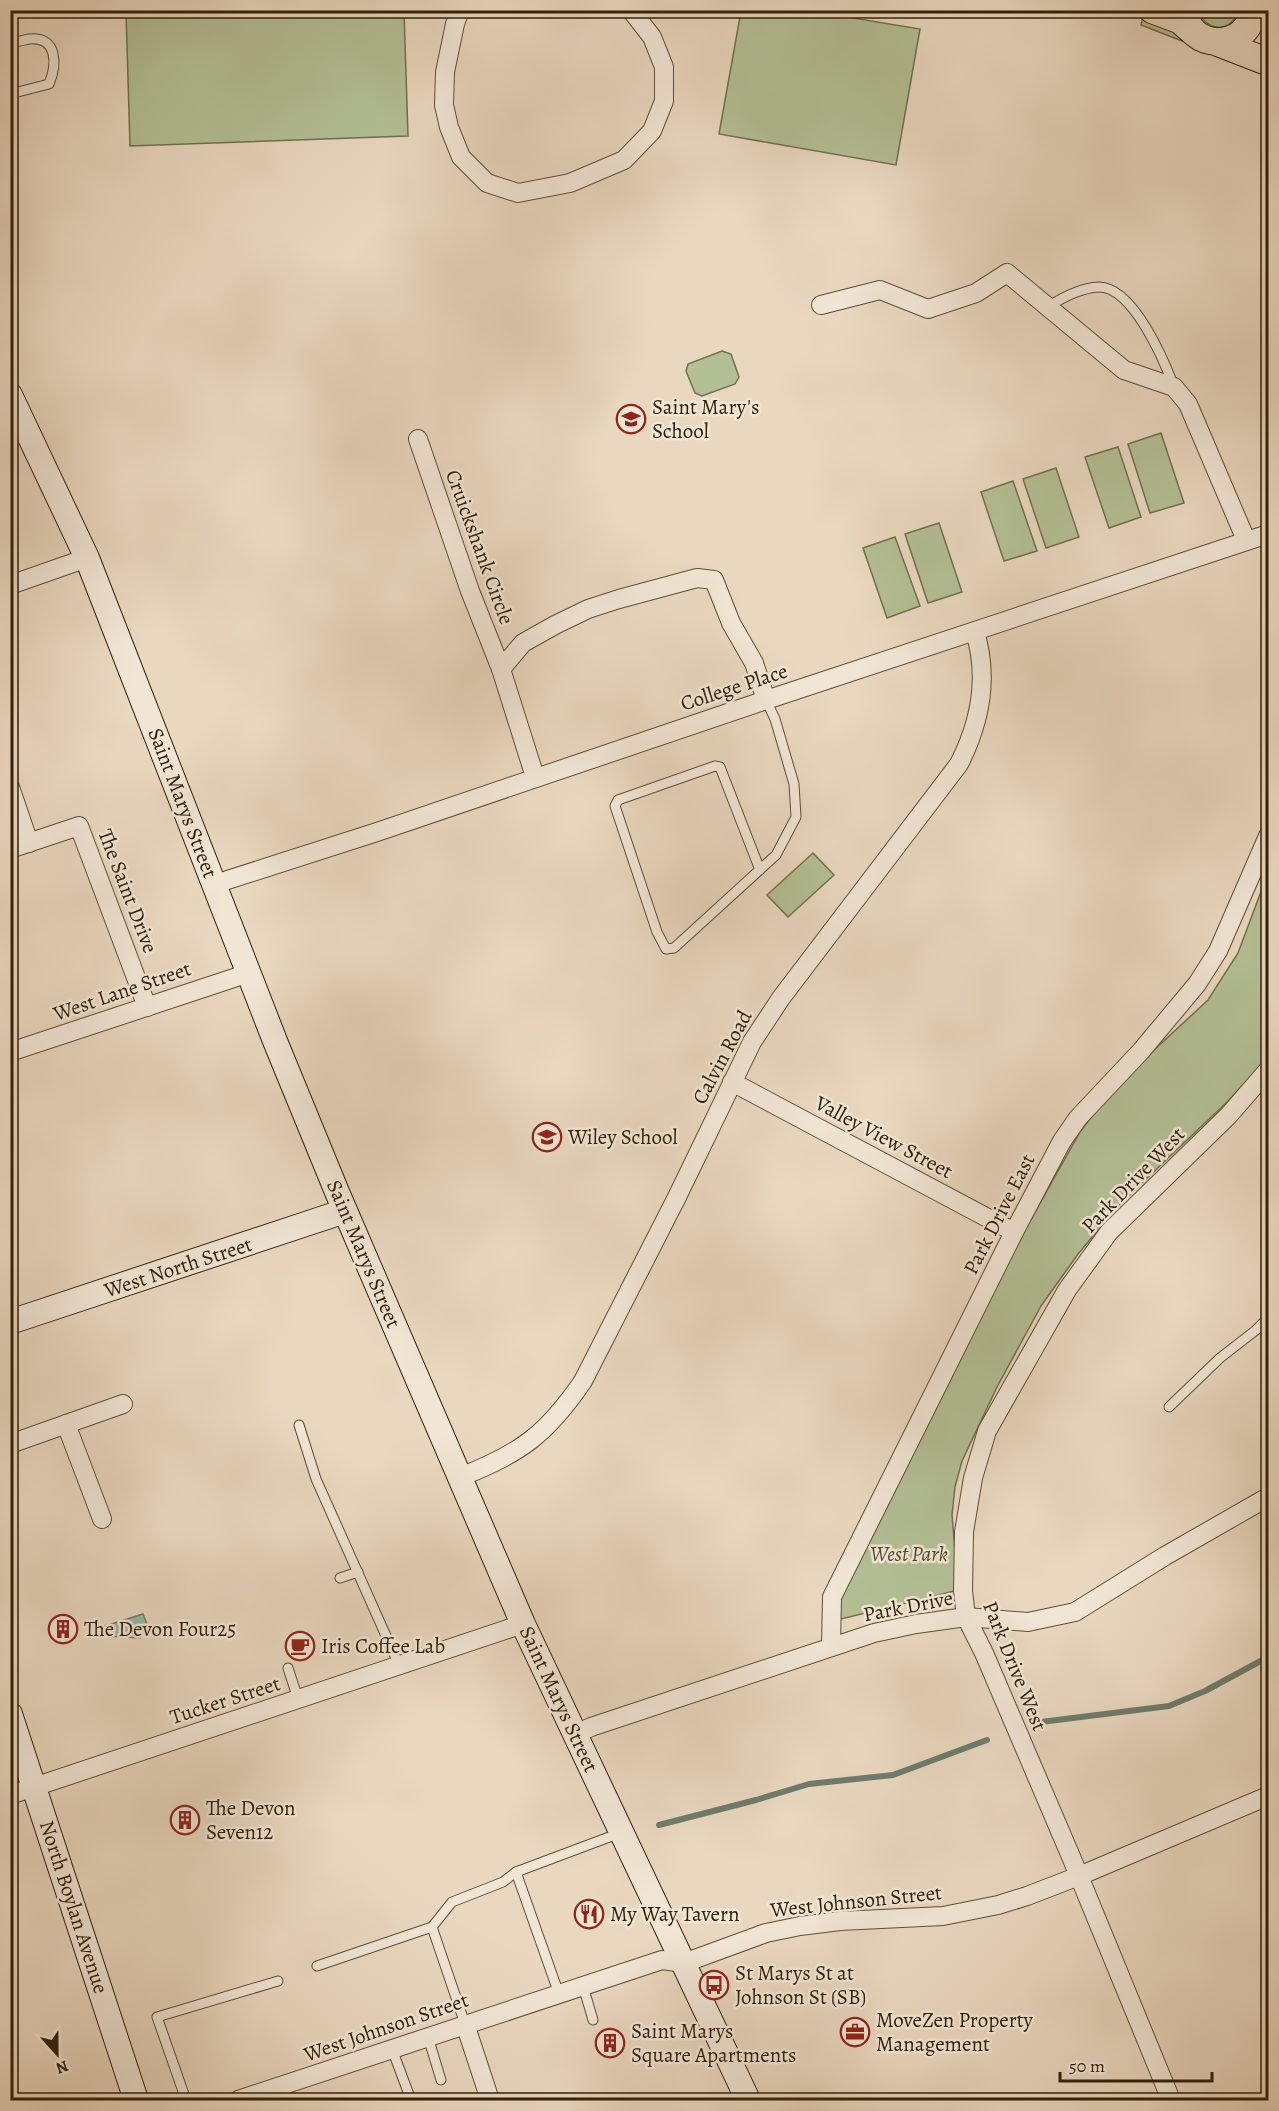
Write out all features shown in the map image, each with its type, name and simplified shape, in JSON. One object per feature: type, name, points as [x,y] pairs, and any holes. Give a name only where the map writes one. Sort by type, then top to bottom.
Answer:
[{"type":"main road","points":[[1153,10],[1180,20],[1186,19],[1197,36],[1208,41],[1269,62]]},
{"type":"main road","points":[[1219,43],[1231,41],[1241,35],[1258,18]]},
{"type":"main road","name":"Saint Marys Street","points":[[10,395],[87,558],[249,973],[345,1211],[523,1624],[748,2100]]},
{"type":"main road","name":"West North Street","points":[[10,1322],[345,1211]]},
{"type":"main road","name":"North Boylan Avenue","points":[[10,1713],[136,2100]]},
{"type":"street","points":[[459,10],[445,72],[444,105],[449,127],[461,157],[487,183],[519,193],[570,183],[624,160],[652,131],[664,101],[664,67],[652,37],[631,10]]},
{"type":"street","points":[[821,305],[880,290],[928,309],[976,292],[1007,273],[1124,370],[1174,387],[1188,404],[1246,540]]},
{"type":"street","name":"Cruickshank Circle","points":[[418,439],[470,591],[501,669],[535,777]]},
{"type":"street","name":"College Place","points":[[215,885],[1269,534]]},
{"type":"street","points":[[10,585],[87,558]]},
{"type":"street","name":"Cruickshank Circle","points":[[501,669],[523,643],[588,609],[619,598],[697,578],[714,580],[731,623],[754,663],[766,700]]},
{"type":"street","name":"Calvin Road","points":[[460,1477],[502,1459],[539,1435],[556,1418],[583,1381],[677,1197],[752,1042],[781,998],[959,764],[973,735],[982,695],[980,648],[975,632]]},
{"type":"street","points":[[10,787],[29,843],[10,849]]},
{"type":"street","name":"The Saint Drive","points":[[29,843],[79,826],[147,1007]]},
{"type":"street","name":"Park Drive East","points":[[831,1646],[832,1597],[1014,1232],[1062,1141],[1078,1118],[1172,1015],[1212,959],[1269,836]]},
{"type":"street","name":"West Lane Street","points":[[10,1052],[249,973]]},
{"type":"street","name":"Park Drive West","points":[[1171,2100],[1079,1876],[984,1653],[966,1617],[963,1591],[964,1532],[973,1478],[987,1431],[1067,1290],[1109,1232],[1229,1115],[1269,1070]]},
{"type":"street","name":"Valley View Street","points":[[732,1082],[1014,1232]]},
{"type":"street","points":[[10,1444],[123,1404]]},
{"type":"street","points":[[66,1424],[102,1519]]},
{"type":"street","name":"Park Drive","points":[[574,1735],[591,1727],[831,1646],[906,1626],[966,1617],[1028,1622],[1075,1612],[1165,1556],[1269,1497]]},
{"type":"street","name":"Tucker Street","points":[[10,1795],[523,1624]]},
{"type":"street","name":"West Johnson Street","points":[[238,2100],[662,1960],[684,1963],[766,1933],[840,1921],[943,1916],[1008,1902],[1079,1876],[1269,1796]]},
{"type":"street","points":[[465,2024],[490,2100]]},
{"type":"lane","points":[[10,43],[31,38],[43,40],[55,58],[55,70],[50,84],[10,94]]},
{"type":"lane","points":[[1048,307],[1067,294],[1100,287],[1120,294],[1152,337],[1164,359],[1174,387]]},
{"type":"lane","points":[[760,870],[720,767],[715,766],[618,800],[615,806],[657,932],[666,949],[674,948],[760,870],[776,855],[796,817],[794,784],[775,720],[766,700]]},
{"type":"lane","points":[[1169,1407],[1220,1358],[1269,1318]]},
{"type":"lane","points":[[299,1425],[316,1479],[399,1665]]},
{"type":"lane","points":[[340,1578],[358,1572]]},
{"type":"lane","points":[[288,1668],[298,1699]]},
{"type":"lane","points":[[317,1966],[432,1927],[452,1902],[503,1882],[516,1872],[622,1832]]},
{"type":"lane","points":[[516,1872],[559,1994]]},
{"type":"lane","points":[[432,1927],[465,2024]]},
{"type":"lane","points":[[186,2100],[157,2018],[278,1981]]},
{"type":"lane","points":[[583,1986],[593,2020]]},
{"type":"lane","points":[[428,2037],[441,2080]]},
{"type":"lane","points":[[392,2049],[411,2100]]},
{"type":"green space","points":[[126,11],[404,11],[408,136],[130,146]]},
{"type":"green space","points":[[741,11],[811,11],[920,29],[896,165],[719,134]]},
{"type":"green space","points":[[1199,11],[1238,11],[1230,23],[1218,27],[1207,23]]},
{"type":"green space","points":[[1143,16],[1166,24],[1182,41],[1141,25]]},
{"type":"green space","points":[[722,351],[731,354],[739,377],[735,384],[702,396],[695,393],[686,371],[688,364]]},
{"type":"green space","points":[[1161,433],[1184,503],[1150,513],[1128,444]]},
{"type":"green space","points":[[1118,447],[1141,517],[1109,528],[1085,457]]},
{"type":"green space","points":[[1056,468],[1079,537],[1046,548],[1023,479]]},
{"type":"green space","points":[[1013,481],[1037,551],[1004,561],[981,492]]},
{"type":"green space","points":[[939,523],[962,592],[928,603],[905,534]]},
{"type":"green space","points":[[895,537],[920,606],[887,618],[863,548]]},
{"type":"green space","points":[[813,853],[834,875],[788,917],[767,895]]},
{"type":"green space","name":"West Park","points":[[1268,873],[1268,1058],[1227,1102],[1121,1203],[1078,1254],[1041,1306],[997,1387],[962,1461],[955,1487],[952,1515],[958,1587],[954,1591],[841,1619],[832,1614],[1011,1255],[1080,1132],[1099,1107],[1139,1064],[1208,1000],[1238,953]]},
{"type":"water","points":[[143,1614],[149,1629],[139,1633],[140,1638],[106,1636],[102,1627]]},
{"type":"waterway","points":[[1041,1722],[1169,1706],[1205,1691],[1268,1657]]},
{"type":"waterway","points":[[659,1825],[809,1784],[893,1775],[987,1740]]},
{"type":"place","name":"Saint Mary's School","points":[[631,419]]},
{"type":"place","name":"Wiley School","points":[[547,1137]]},
{"type":"place","name":"The Devon Four25","points":[[63,1629]]},
{"type":"place","name":"Iris Coffee Lab","points":[[300,1646]]},
{"type":"place","name":"The Devon Seven12","points":[[185,1820]]},
{"type":"place","name":"My Way Tavern","points":[[589,1914]]},
{"type":"place","name":"St Marys St at Johnson St (SB)","points":[[714,1985]]},
{"type":"place","name":"MoveZen Property Management","points":[[855,2032]]},
{"type":"place","name":"Saint Marys Square Apartments","points":[[610,2043]]}]
